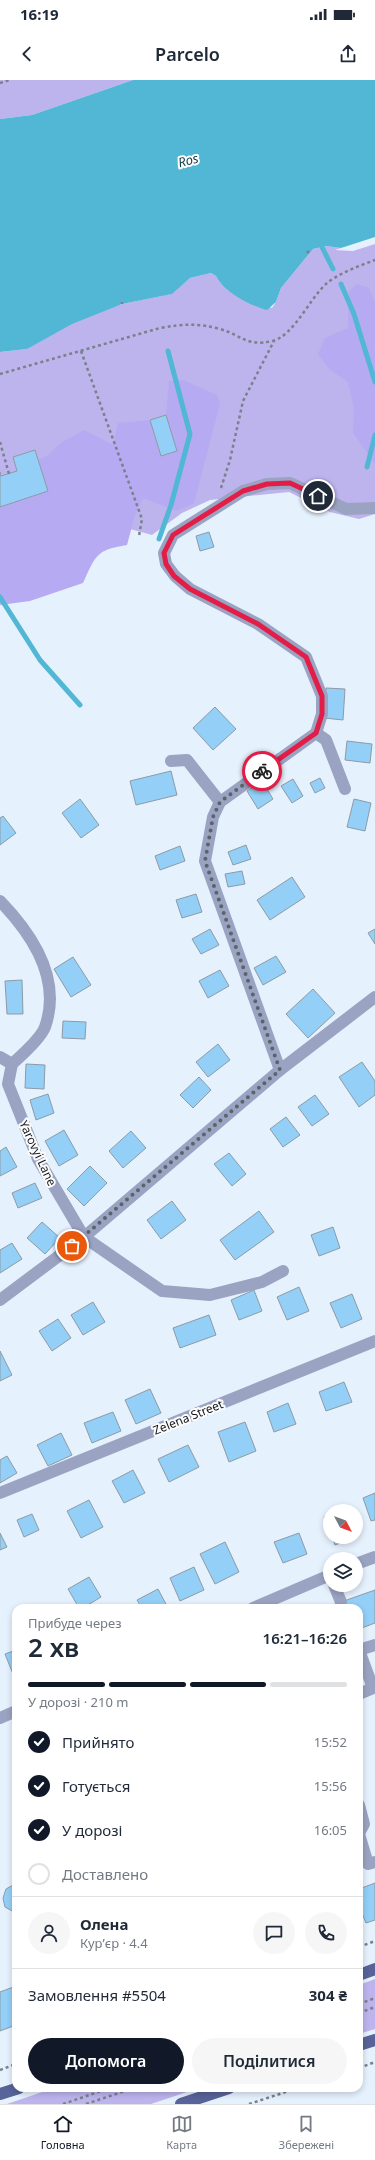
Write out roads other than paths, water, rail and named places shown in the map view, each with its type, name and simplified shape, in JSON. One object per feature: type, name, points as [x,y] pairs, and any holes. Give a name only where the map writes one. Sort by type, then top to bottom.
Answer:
[{"type":"main road","points":[[363,1974],[375,1969]]},
{"type":"main road","points":[[363,2044],[375,2040]]},
{"type":"main road","points":[[0,2094],[12,2090]]},
{"type":"main road","points":[[181,2104],[217,2092]]},
{"type":"street","points":[[280,1070],[205,861],[213,817],[220,802],[316,733],[322,714],[322,696],[306,657],[258,624],[190,589],[174,576],[166,564],[164,553],[173,535],[189,524],[213,511],[243,491],[267,484],[290,483],[346,509],[375,508]]},
{"type":"street","points":[[316,733],[326,740],[345,789]]},
{"type":"street","points":[[171,761],[187,760],[220,802]]},
{"type":"street","points":[[0,901],[18,920],[42,958],[51,998],[45,1028],[12,1064],[0,1057]]},
{"type":"street","points":[[0,1300],[84,1236],[280,1070],[375,997]]},
{"type":"street","name":"Yarovyi Lane","points":[[12,1064],[8,1084],[38,1159],[84,1236]]},
{"type":"street","points":[[84,1236],[162,1291],[210,1295],[262,1282],[283,1271]]},
{"type":"street","name":"Zelena Street","points":[[0,1493],[375,1341]]},
{"type":"street","points":[[363,1561],[375,1557]]},
{"type":"street","points":[[261,1604],[323,1578]]},
{"type":"street","points":[[337,1592],[341,1602]]},
{"type":"street","points":[[363,1649],[375,1645]]},
{"type":"street","points":[[363,1660],[374,1688],[363,1692]]},
{"type":"street","points":[[0,1718],[12,1713]]},
{"type":"street","points":[[363,1847],[368,1864],[375,1862]]},
{"type":"water","name":"Ros","points":[[133,80],[375,80],[375,243],[341,248],[326,246],[313,249],[281,288],[276,302],[267,310],[238,297],[211,273],[190,278],[172,294],[122,304],[72,324],[27,349],[0,352],[0,119],[32,115]]},
{"type":"waterway","points":[[322,247],[333,269]]},
{"type":"waterway","points":[[341,284],[354,314],[375,382]]},
{"type":"waterway","points":[[159,539],[171,505],[190,434],[168,351]]},
{"type":"waterway","points":[[367,467],[375,435]]},
{"type":"waterway","points":[[0,597],[40,660],[80,705]]}]
